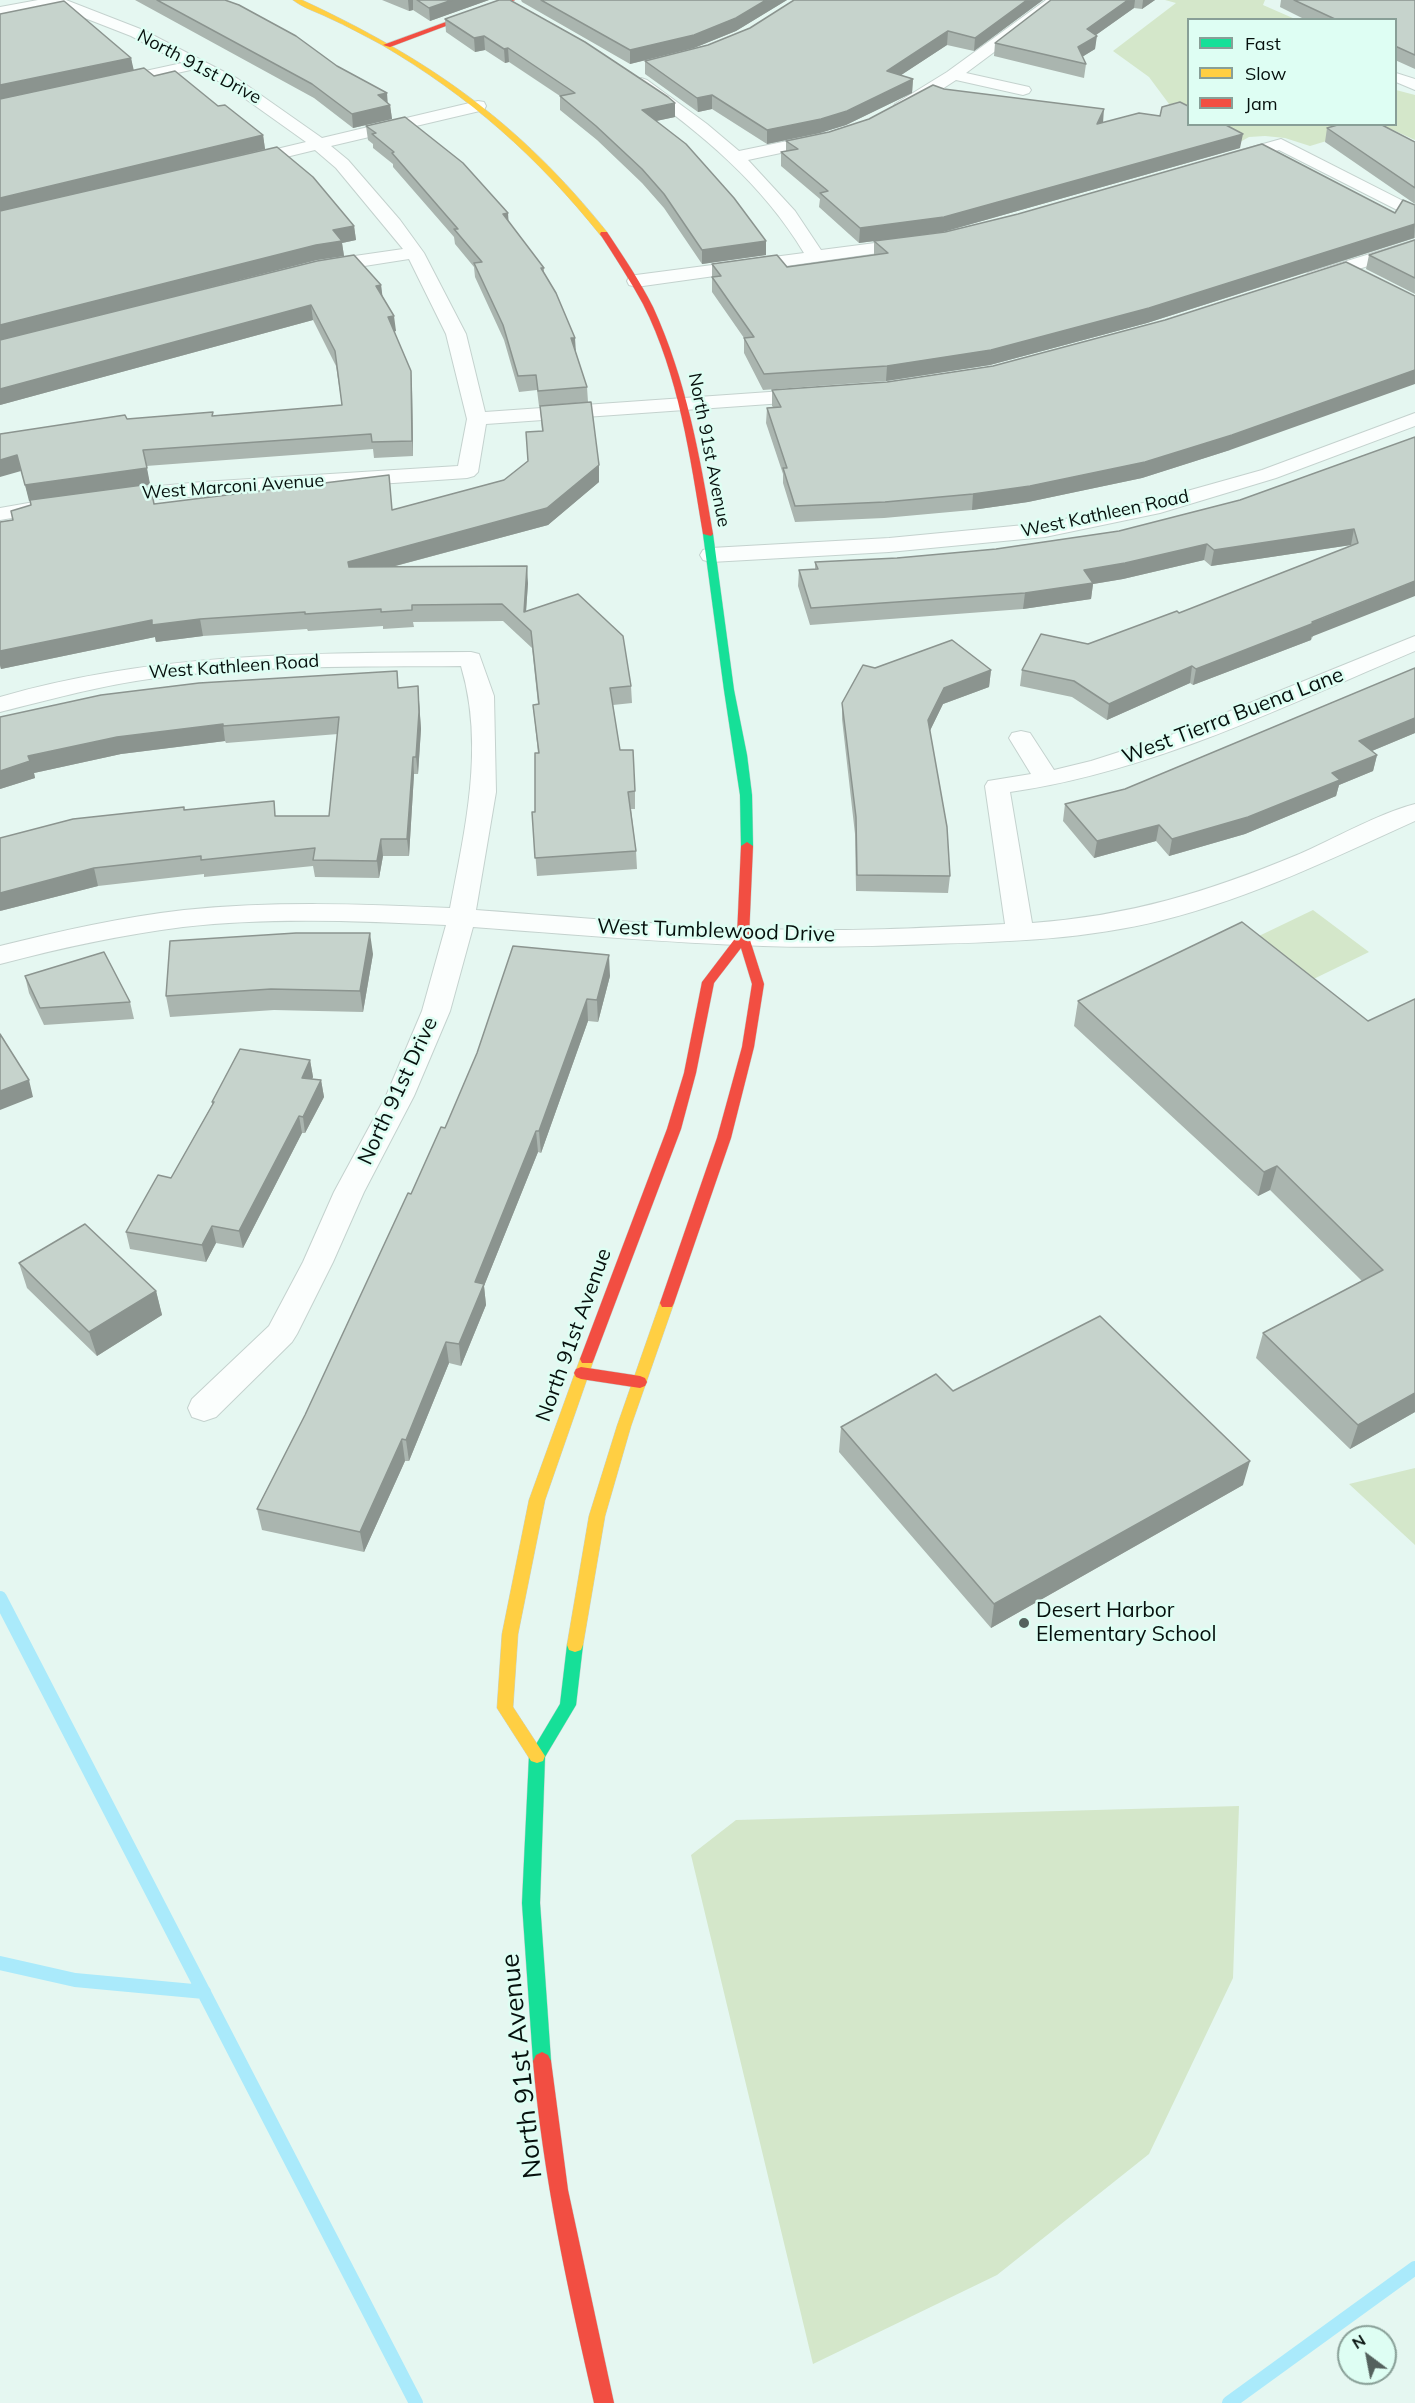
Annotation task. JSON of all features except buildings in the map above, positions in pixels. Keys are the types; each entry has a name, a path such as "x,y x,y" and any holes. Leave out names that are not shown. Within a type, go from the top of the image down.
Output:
{"main road":[{"name":"North 91st Avenue","path":"296,0 351,24 432,72 478,106 562,182 607,236 636,281 672,361 695,450 746,795 748,864 743,937 758,984 748,1047 721,1149 640,1382 597,1516 580,1607 568,1705 537,1756 531,1903 544,2107 567,2240 604,2403"},
{"path":"387,45 509,1"},
{"name":"North 91st Avenue","path":"537,1756 505,1708 510,1634 537,1500 581,1373 674,1129 690,1073 708,982 743,937"},
{"path":"581,1373 640,1382"}],"street":[{"path":"890,113 953,75 1056,0"},
{"path":"0,12 54,1"},
{"name":"North 91st Drive","path":"54,1 138,33 260,99 342,164 394,224 415,254 456,334 477,419 467,472"},
{"path":"509,1 524,12"},
{"path":"93,87 198,64"},
{"path":"647,67 626,72 681,111 737,157 789,215 816,257"},
{"path":"1415,72 1397,77 1415,86"},
{"path":"953,75 1023,90"},
{"path":"232,165 478,106"},
{"path":"737,157 815,141 844,132"},
{"path":"1213,164 1281,144 1415,214"},
{"path":"636,281 931,241"},
{"path":"1301,282 1415,244"},
{"path":"307,271 415,254"},
{"path":"1345,268 1365,278"},
{"path":"477,419 827,394"},
{"name":"West Kathleen Road","path":"711,555 889,545 1045,530 1152,508 1269,474 1415,419"},
{"name":"West Marconi Avenue","path":"94,498 178,489 302,481 390,479 467,472"},
{"path":"0,514 70,501"},
{"name":"West Tierra Buena Lane","path":"1020,933 997,786 1047,779 1098,767 1175,742 1415,643"},
{"name":"North 91st Drive","path":"204,1408 281,1335 350,1192 400,1096 436,1011 462,917 484,792 482,696 471,659"},
{"name":"West Kathleen Road","path":"0,705 110,678 191,667 358,660 471,659"},
{"path":"1021,738 1047,779"},
{"name":"West Tumblewood Drive","path":"0,955 82,932 155,920 247,912 372,913 462,917 743,937 892,937 1020,933 1124,920 1205,900 1415,812"}],"green space":[{"path":"1165,0 1265,0 1263,5 1293,18 1187,18 1187,116 1172,108 1149,77 1113,51 1176,3"},
{"path":"1397,90 1415,95 1415,140 1384,126 1397,126"},
{"path":"1207,126 1376,126 1310,146 1285,138 1265,136 1249,137 1240,142"},
{"path":"1313,910 1369,952 1291,990 1236,947"},
{"path":"1415,1468 1415,1545 1349,1484"},
{"path":"1239,1806 1233,1978 1149,2154 997,2275 813,2364 691,1855 736,1820"}],"waterway":[{"path":"0,1598 204,1992"},
{"path":"0,1963 75,1980 204,1992"},
{"path":"204,1992 416,2403"},
{"path":"1229,2403 1415,2268"}],"traffic: fast":[{"path":"708,534 729,690 741,755 746,795 747,846"},
{"path":"542,2061 531,1903 537,1756 568,1705 575,1645"}],"traffic: slow":[{"path":"296,0 384,44 426,69 466,97 540,160 604,234"},
{"path":"575,1645 597,1516 624,1426 667,1303"},
{"path":"537,1756 505,1708 510,1634 537,1500 587,1359"}],"traffic: jam":[{"path":"387,45 512,0"},
{"path":"604,234 648,305 676,377 694,452 708,534"},
{"path":"667,1303 724,1138 748,1047 758,984 743,937 747,846"},
{"path":"587,1359 674,1129 690,1073 708,982 743,937"},
{"path":"581,1373 640,1382"},
{"path":"542,2061 558,2190 604,2403"}],"place":[{"name":"Desert Harbor Elementary School","path":"1024,1623"}]}
